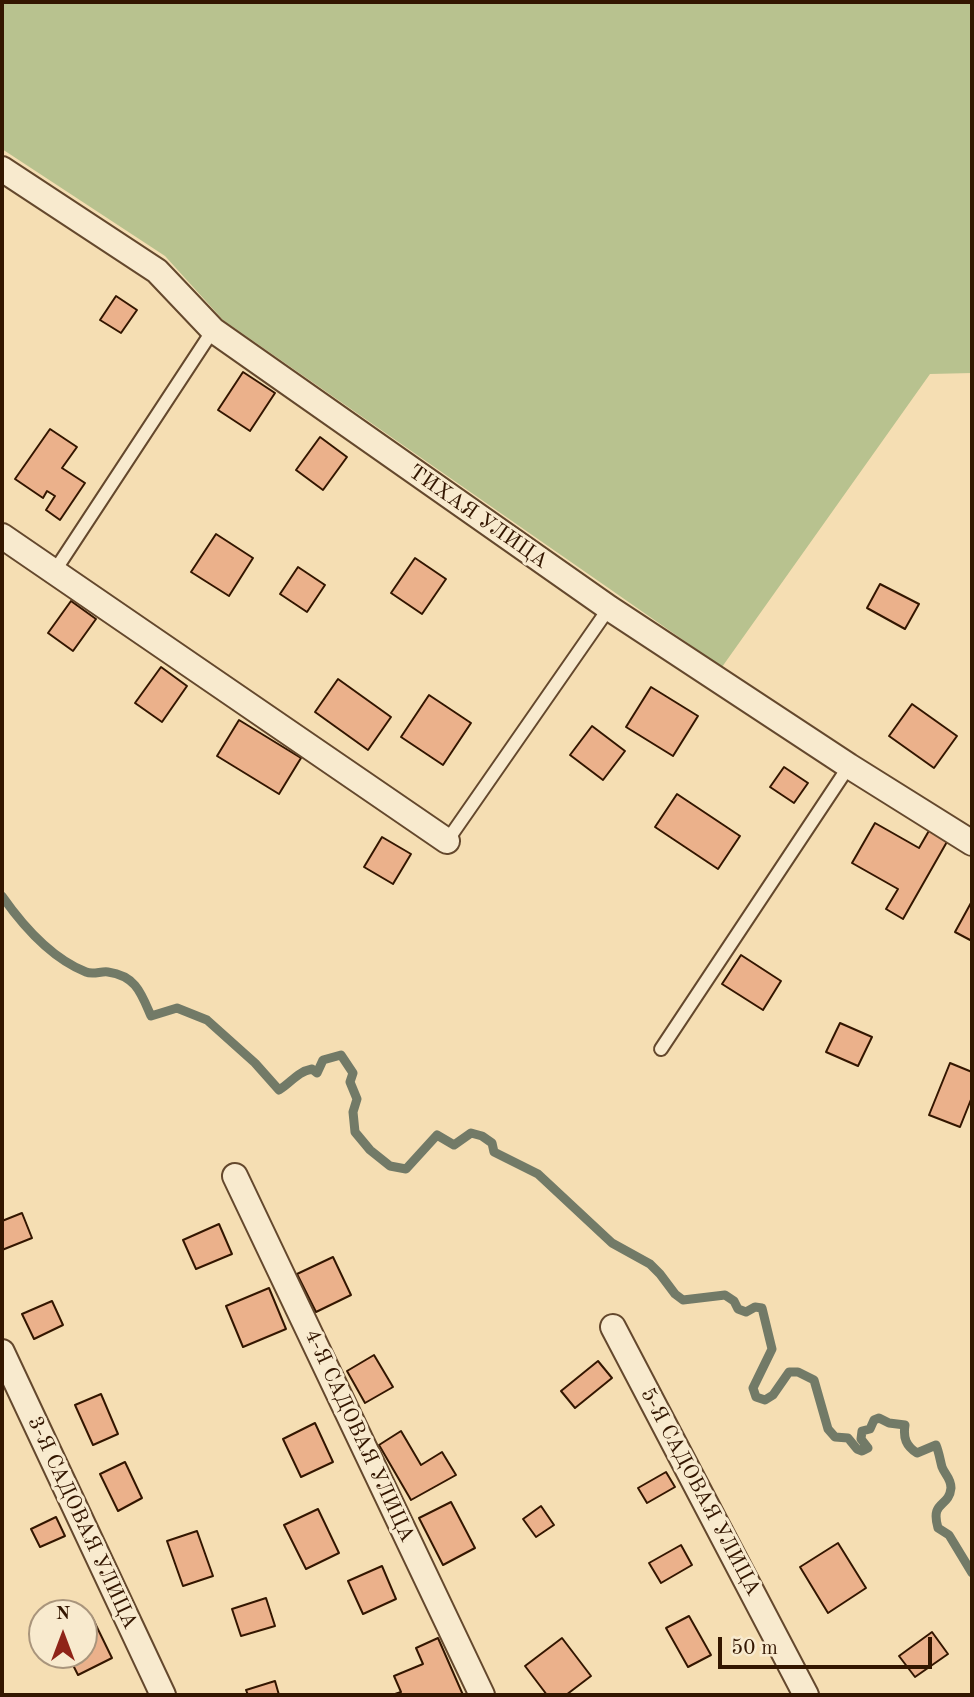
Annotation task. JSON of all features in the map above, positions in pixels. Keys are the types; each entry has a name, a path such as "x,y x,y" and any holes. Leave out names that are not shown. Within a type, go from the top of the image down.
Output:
{"street":[{"name":"ТИХАЯ УЛИЦА","path":"2,169 157,271 213,330 609,608 849,766 972,843"},
{"path":"2,536 447,841"},
{"name":"4-Я САДОВАЯ УЛИЦА","path":"236,1176 482,1695"},
{"name":"5-Я САДОВАЯ УЛИЦА","path":"613,1327 806,1695"},
{"name":"3-Я САДОВАЯ УЛИЦА","path":"2,1352 163,1695"}],"lane":[{"path":"54,572 213,330"},
{"path":"447,841 609,608"},
{"path":"661,1049 849,766"}],"green space":[{"path":"2,2 972,2 972,373 930,374 722,667 223,320 165,256 2,149"}],"building":[{"path":"116,296 137,310 121,333 100,320"},
{"path":"243,372 275,393 250,431 218,410"},
{"path":"50,429 77,447 62,468 85,483 60,520 46,510 55,496 47,491 43,498 15,479"},
{"path":"320,437 347,457 323,490 296,470"},
{"path":"216,534 253,558 229,596 191,572"},
{"path":"415,558 446,579 422,614 391,593"},
{"path":"298,567 325,585 307,612 280,594"},
{"path":"880,584 919,604 905,629 867,608"},
{"path":"71,601 96,619 73,651 48,633"},
{"path":"161,667 187,686 162,722 135,703"},
{"path":"338,679 391,717 368,750 315,712"},
{"path":"651,687 698,716 673,756 626,727"},
{"path":"429,695 471,723 443,765 401,737"},
{"path":"912,704 957,736 934,768 889,736"},
{"path":"239,720 301,758 279,794 217,756"},
{"path":"592,726 625,751 603,780 570,755"},
{"path":"784,767 808,783 794,803 770,787"},
{"path":"677,794 740,836 718,869 655,827"},
{"path":"875,823 919,848 930,829 948,840 903,919 886,909 898,889 852,863"},
{"path":"382,837 411,854 393,884 364,867"},
{"path":"972,901 972,941 955,932"},
{"path":"741,955 781,981 763,1010 722,984"},
{"path":"840,1023 872,1037 858,1066 826,1052"},
{"path":"950,1063 972,1072 972,1097 960,1127 929,1115"},
{"path":"22,1213 32,1238 2,1250 2,1221"},
{"path":"219,1224 232,1254 196,1269 183,1240"},
{"path":"333,1257 351,1295 316,1312 297,1274"},
{"path":"269,1288 286,1329 243,1347 226,1306"},
{"path":"52,1301 63,1325 34,1339 22,1314"},
{"path":"374,1355 393,1387 365,1403 347,1371"},
{"path":"598,1361 612,1378 575,1408 561,1391"},
{"path":"101,1394 118,1434 93,1445 75,1405"},
{"path":"315,1423 333,1462 301,1477 283,1439"},
{"path":"401,1431 421,1465 442,1452 456,1475 411,1500 379,1445"},
{"path":"125,1462 142,1498 118,1511 100,1474"},
{"path":"666,1472 675,1487 647,1503 638,1488"},
{"path":"451,1502 475,1548 443,1565 419,1518"},
{"path":"541,1506 554,1525 536,1537 523,1519"},
{"path":"318,1509 339,1553 306,1569 284,1525"},
{"path":"56,1517 65,1536 40,1547 31,1529"},
{"path":"197,1531 213,1576 183,1586 167,1541"},
{"path":"838,1543 866,1588 828,1613 800,1567"},
{"path":"681,1545 692,1565 661,1583 649,1563"},
{"path":"382,1566 396,1599 363,1614 348,1581"},
{"path":"266,1598 275,1626 241,1636 232,1609"},
{"path":"689,1616 711,1655 688,1667 666,1628"},
{"path":"98,1629 112,1658 98,1665"},
{"path":"932,1632 948,1654 915,1677 899,1656"},
{"path":"438,1638 463,1695 392,1695 401,1692 394,1676 423,1664 416,1648"},
{"path":"562,1638 591,1676 566,1695 547,1695 525,1666"},
{"path":"75,1669 90,1669 78,1675"},
{"path":"275,1681 279,1695 248,1695 246,1690"}],"waterway":[{"path":"2,896 29,930 61,958 89,973 108,972 125,977 136,987 151,1016 177,1008 207,1020 255,1063 279,1090 302,1072 312,1069 317,1073 323,1060 341,1055 353,1073 350,1082 357,1099 353,1112 355,1132 370,1150 390,1166 406,1169 437,1135 454,1145 471,1133 482,1136 492,1143 494,1152 538,1174 612,1243 650,1264 683,1300 725,1295 734,1301 738,1309 746,1312 755,1307 762,1308 772,1349 753,1388 756,1397 765,1400 773,1395 789,1372 798,1372 814,1380 828,1429 835,1437 848,1438 857,1449 862,1451 868,1448 861,1439 862,1431 870,1429 874,1420 879,1418 889,1423 905,1425 906,1441 917,1453 936,1445 951,1488 950,1494 936,1513 938,1528 949,1535 972,1573"}]}
